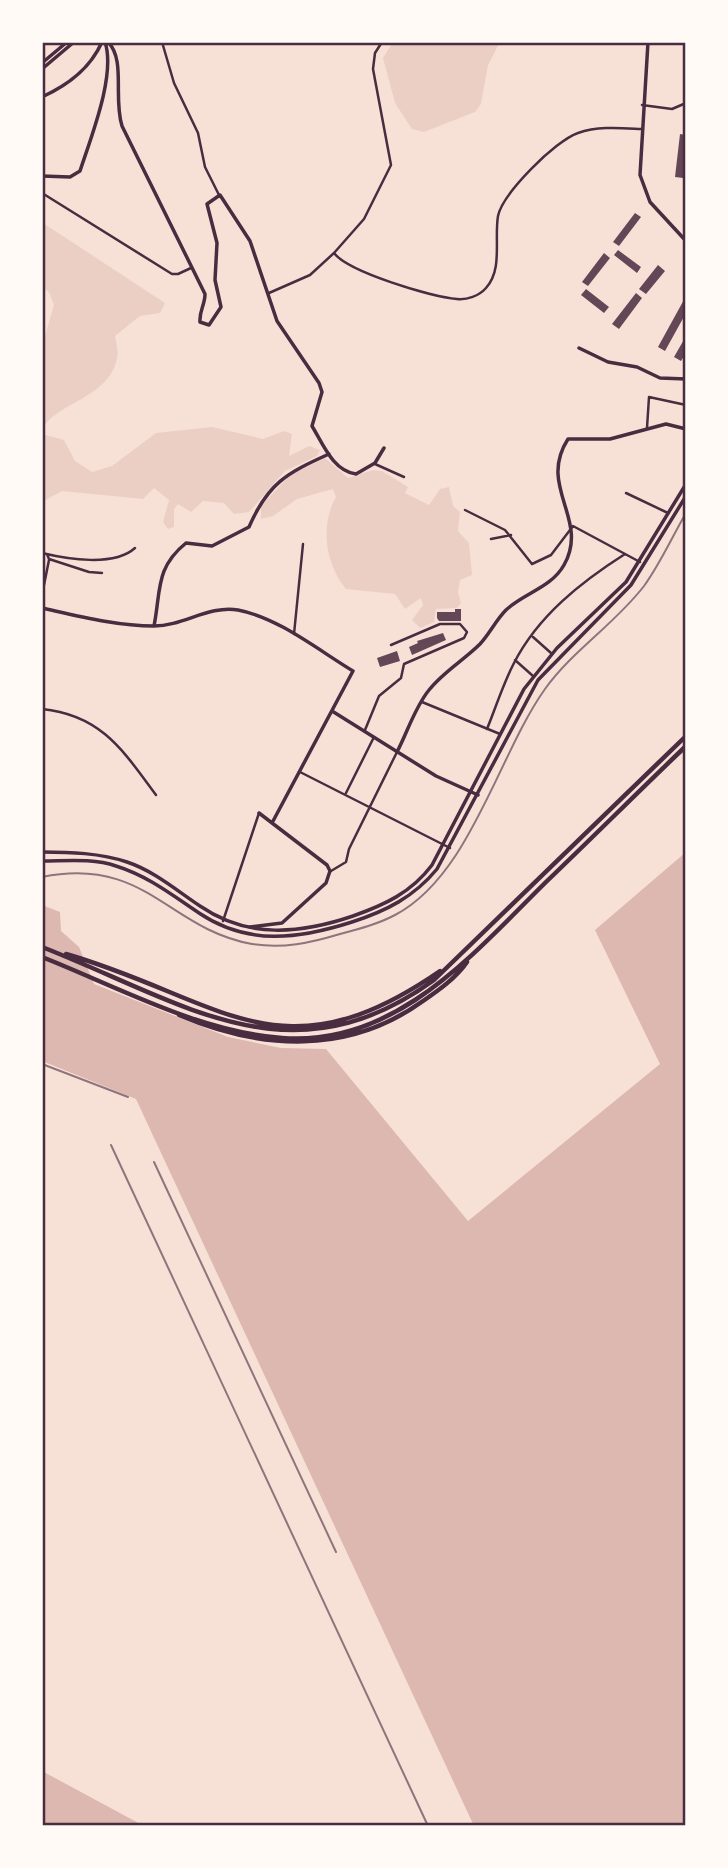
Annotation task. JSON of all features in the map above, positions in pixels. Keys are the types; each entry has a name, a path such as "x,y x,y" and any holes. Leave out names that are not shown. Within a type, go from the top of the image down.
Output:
{"highway":[{"path":"42,949 80,958 248,1022 289,1027 323,1025 376,1010 401,998 456,961 686,736"},
{"path":"42,959 222,1028 283,1038 344,1032 388,1016 438,985 686,746"}],"street":[{"path":"42,63 67,42"},
{"path":"42,69 74,42"},
{"path":"42,97 77,76 96,57 105,42"},
{"path":"42,176 70,177 80,171 99,109 109,54 105,42"},
{"path":"105,42 119,58 116,108 122,126 205,294 201,322 209,325 221,307 215,280 217,243 207,204 220,195"},
{"path":"162,42 174,83 198,133 205,167 250,241 277,321 322,392 312,426 338,467 348,473 356,474 375,463 384,448"},
{"path":"269,293 310,275 334,253 364,219 391,165 373,69 375,53 382,42"},
{"path":"648,42 642,105 640,175 650,202 686,241"},
{"path":"642,105 672,109 686,103"},
{"path":"334,253 350,268 419,291 458,299 476,296 483,292 494,277 498,213 503,202 519,183 572,136 603,128 641,129"},
{"path":"42,193 172,274 191,268"},
{"path":"579,348 608,362 637,368 660,378 686,379"},
{"path":"647,428 649,397 686,405"},
{"path":"248,928 282,923 326,883 330,871 346,862 349,849 369,807 428,691 481,642 508,608 549,583 563,569 572,551 573,526 559,495 556,473 559,452 568,439 610,439 666,424 686,429"},
{"path":"154,626 158,584 171,555 186,542 212,546 249,527 259,505 288,473 329,454"},
{"path":"375,463 404,477"},
{"path":"42,852 86,853 128,862 152,874 223,921 248,928 287,932 315,928 381,906 421,880 443,845 533,676 551,654 612,596 639,562 686,484"},
{"path":"626,494 669,513"},
{"path":"42,862 98,861 115,865 152,881 221,926 273,938 324,931 383,912 425,883 450,849 538,680 631,586 686,496"},
{"path":"465,510 479,514 510,535 532,565 551,555 573,526"},
{"path":"573,526 645,565"},
{"path":"491,539 510,535"},
{"path":"294,635 303,544"},
{"path":"44,554 94,561 130,553 135,548"},
{"path":"44,554 49,559 89,572 102,573"},
{"path":"487,729 515,660 533,637 568,595 625,554"},
{"path":"42,595 49,559"},
{"path":"42,608 154,626 179,623 216,611 237,610 265,619 353,671 272,823"},
{"path":"365,730 379,696 401,678 406,662 464,638 467,632 460,624 440,624 391,645"},
{"path":"533,637 551,654"},
{"path":"515,660 533,676"},
{"path":"422,702 500,734"},
{"path":"42,709 70,714 114,739 156,796"},
{"path":"332,711 436,776 478,795"},
{"path":"345,794 374,737"},
{"path":"299,772 450,849"},
{"path":"223,921 259,813 327,865 330,871"}],"shaded area":[{"path":"393,42 500,42 488,65 481,104 475,112 424,132 412,129 395,103 383,58"},
{"path":"43,223 165,303 160,313 140,316 115,336 118,356 104,383 57,414 42,431 42,346 54,305 49,292 42,287"},
{"path":"212,427 263,439 284,431 292,434 289,456 309,446 320,450 317,456 285,471 249,512 234,514 224,503 203,501 191,512 178,504 174,509 174,527 168,529 163,522 169,500 154,488 143,499 62,491 42,502 42,434 64,440 75,461 92,472 112,466 156,433"},
{"path":"325,458 348,478 373,470 382,471 408,487 405,493 429,505 440,489 449,487 453,506 460,512 458,531 469,543 472,575 460,580 458,592 461,603 457,608 436,609 434,622 420,628 412,620 423,605 421,598 405,609 395,594 346,589 333,568 327,544 328,520 336,497 333,489 297,499 273,516 261,519 261,506 290,475"},
{"path":"686,852 686,1826 474,1826 136,1099 42,1061 42,905 60,912 61,931 79,947 94,984 228,1037 281,1048 326,1049 468,1221 660,1064 595,930"},
{"path":"42,1771 144,1826 42,1826"}],"building":[{"path":"680,134 686,135 683,178 675,177"},
{"path":"635,213 641,217 619,246 613,242"},
{"path":"618,250 641,267 637,273 614,255"},
{"path":"604,253 610,258 588,286 582,282"},
{"path":"658,265 665,271 646,294 639,289"},
{"path":"586,289 609,307 604,313 581,295"},
{"path":"636,293 642,298 619,329 612,324"},
{"path":"686,296 686,313 665,351 658,347"},
{"path":"686,336 686,353 681,361 674,357"},
{"path":"455,609 461,609 461,621 439,621 437,618 437,612 455,612"},
{"path":"443,633 446,640 412,655 409,647 418,643 417,641"},
{"path":"397,651 400,661 380,667 377,658"}],"railway":[{"path":"42,877 77,873 107,876 132,885 223,936 252,944 286,945 318,940 368,926 395,915 421,897 443,873 463,844 528,716 545,689 568,662 633,600 661,560 686,513"},
{"path":"42,1064 128,1097"},
{"path":"111,1145 428,1826"},
{"path":"154,1162 336,1552"}]}
